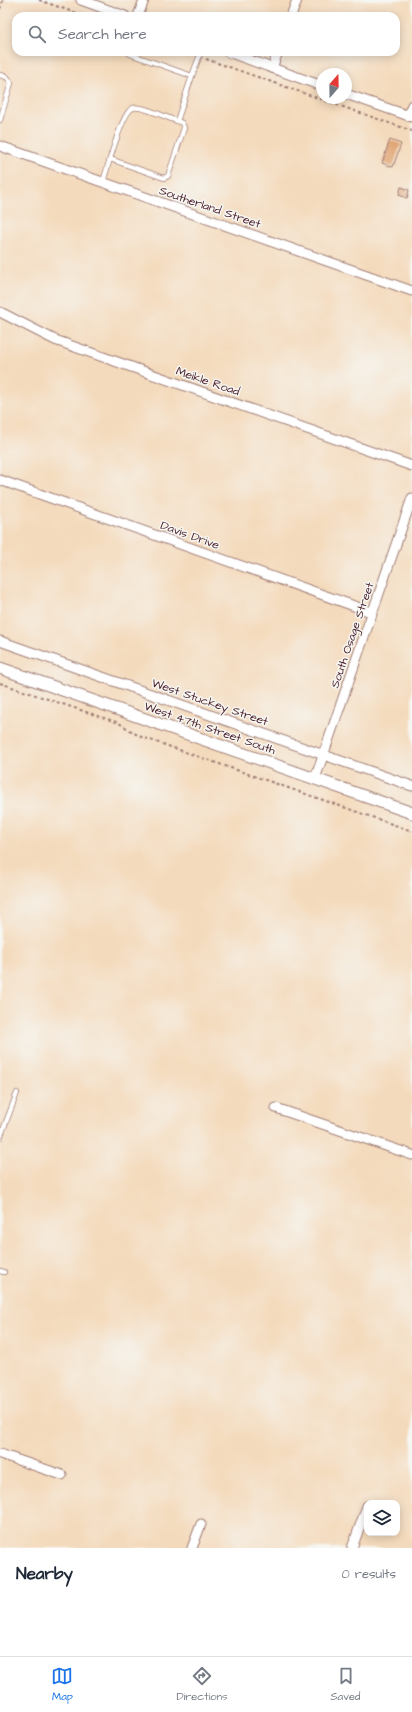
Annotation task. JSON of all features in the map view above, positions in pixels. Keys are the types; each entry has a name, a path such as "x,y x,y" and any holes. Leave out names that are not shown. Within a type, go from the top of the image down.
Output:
{"street":[{"path":"81,0 114,12"},
{"path":"140,12 144,0"},
{"path":"292,12 297,0"},
{"path":"239,56 316,84"},
{"path":"272,68 276,56"},
{"path":"352,96 410,117 412,105"},
{"name":"Southerland Street","path":"0,146 412,291"},
{"name":"Meikle Road","path":"0,312 55,340 412,466"},
{"name":"Davis Drive","path":"0,480 372,612"},
{"name":"South Osage Street","path":"315,779 412,498"},
{"name":"West Stuckey Street","path":"0,641 412,786"},
{"name":"West 47th Street South","path":"0,668 412,813"},
{"path":"276,1108 412,1155"},
{"path":"0,1454 62,1475"},
{"path":"352,1548 364,1514"},
{"path":"192,1548 201,1524"}],"lane":[{"path":"136,56 192,76"},
{"path":"177,121 199,56"},
{"path":"0,75 7,77 11,83 0,120"},
{"path":"103,182 110,159 124,119 127,112 132,108 139,108 182,123 184,134 168,176 164,178 110,159"},
{"path":"0,1138 17,1093"}],"path":[{"path":"0,9 3,0"},
{"path":"39,0 73,12"},
{"path":"206,56 412,131"},
{"path":"0,683 118,724 139,736 412,831"}],"building":[{"path":"390,140 401,144 393,167 382,163"},
{"path":"401,187 409,190 407,198 399,195"}]}
